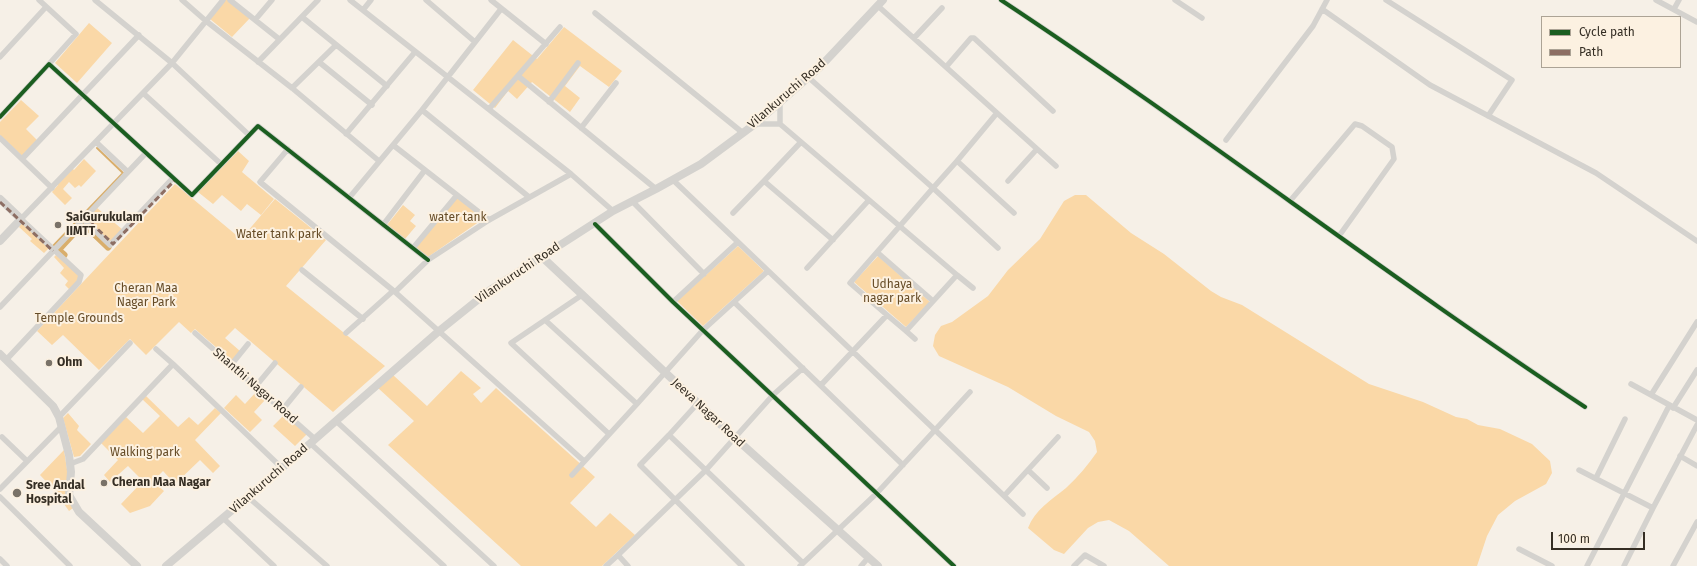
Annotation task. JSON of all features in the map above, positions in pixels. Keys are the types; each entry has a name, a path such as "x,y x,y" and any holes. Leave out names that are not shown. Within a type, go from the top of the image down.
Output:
{"main road":[{"name":"Vilankuruchi Road","path":"166,566 282,468 439,331 490,290 541,256 595,224 613,211 701,164 756,124 808,78 881,3"},
{"path":"0,199 21,219 0,241"},
{"name":"Jeeva Nagar Road","path":"541,256 734,437 878,566"},
{"path":"3,357 53,406 60,417 70,464 69,495 79,512 138,566"}],"street":[{"path":"0,117 76,34 39,0"},
{"path":"95,0 172,63 249,135"},
{"path":"182,0 206,21 292,88 379,161"},
{"path":"3,357 79,282 81,275 21,219 172,63 223,0"},
{"path":"230,0 279,39"},
{"path":"255,20 272,0"},
{"path":"258,62 318,0"},
{"path":"350,0 571,174 613,211"},
{"path":"363,10 370,0"},
{"path":"426,0 475,42"},
{"path":"491,0 546,44"},
{"path":"1001,0 1098,64 1503,353 1585,406"},
{"path":"1175,0 1202,18"},
{"path":"1226,140 1313,26 1327,0"},
{"path":"1386,0 1512,80 1488,116"},
{"path":"1656,0 1697,22"},
{"path":"1674,9 1679,0"},
{"path":"881,3 914,38 1056,166"},
{"path":"0,57 46,7"},
{"path":"914,38 942,8"},
{"path":"349,198 422,110 501,9"},
{"path":"1322,9 1430,85 1596,173 1697,241"},
{"path":"595,13 743,133"},
{"path":"302,17 387,86"},
{"path":"489,109 560,26"},
{"path":"22,159 83,96 138,35"},
{"path":"946,67 970,38 974,38 1053,111"},
{"path":"292,88 336,45"},
{"path":"346,134 372,105 415,52"},
{"path":"319,62 372,105"},
{"path":"549,102 578,63"},
{"path":"49,64 192,195 258,126 428,260"},
{"path":"518,76 656,189"},
{"path":"808,78 933,188 998,248"},
{"path":"581,128 616,83"},
{"path":"143,93 221,164"},
{"path":"780,102 780,124"},
{"path":"422,110 529,197"},
{"path":"915,339 850,283 901,227 997,113"},
{"path":"756,124 780,124 973,288"},
{"path":"1290,201 1355,124 1362,126 1392,147 1394,159 1339,236"},
{"path":"0,138 52,188"},
{"path":"96,142 128,172"},
{"path":"734,213 801,142"},
{"path":"393,145 489,220"},
{"path":"288,149 260,182 394,291 584,461"},
{"path":"1008,181 1037,149"},
{"path":"0,307 146,154"},
{"path":"957,161 1014,213"},
{"path":"383,225 426,170"},
{"path":"346,333 428,260 489,220 571,174"},
{"path":"83,219 110,245 173,178"},
{"path":"673,180 1023,514"},
{"path":"764,181 833,240"},
{"path":"413,248 458,195"},
{"path":"807,268 869,200"},
{"path":"632,201 704,274"},
{"path":"595,224 673,302 954,566"},
{"path":"673,302 738,242"},
{"path":"878,253 933,301"},
{"path":"302,270 362,319"},
{"path":"572,475 666,373 703,330 768,271"},
{"path":"906,331 957,275"},
{"path":"582,295 511,343 609,434"},
{"path":"734,302 903,464"},
{"path":"822,385 887,315"},
{"path":"545,320 637,404"},
{"path":"1651,395 1697,322"},
{"name":"Shanthi Nagar Road","path":"195,333 283,410 312,441 444,566"},
{"path":"60,417 130,343"},
{"path":"231,365 248,344"},
{"path":"156,349 282,468"},
{"path":"256,386 275,363"},
{"path":"70,464 83,458 173,364"},
{"path":"606,566 706,470 773,395 804,368"},
{"path":"1587,566 1671,407 1697,370"},
{"path":"1631,384 1697,420"},
{"path":"283,410 301,387"},
{"path":"669,435 801,565 877,493 970,392"},
{"path":"698,403 640,465 742,566"},
{"path":"1596,478 1625,419"},
{"path":"336,421 494,566"},
{"path":"1624,566 1697,425"},
{"path":"0,489 62,426"},
{"path":"2,437 27,461"},
{"path":"1004,496 1058,437"},
{"path":"1680,456 1697,466"},
{"path":"1028,470 1047,488"},
{"path":"1580,470 1653,508"},
{"path":"248,497 327,566"},
{"path":"0,498 70,566"},
{"path":"223,518 274,566"},
{"path":"1673,566 1697,522"},
{"path":"1519,549 1552,566"},
{"path":"618,555 628,566"},
{"path":"1074,566 1085,555 1104,566"},
{"path":"861,566 868,558"},
{"path":"0,559 7,566"}],"green space":[{"path":"225,0 228,0 250,18 232,37 210,19"},
{"path":"89,23 112,43 77,83 55,63"},
{"path":"564,27 622,71 609,87 580,66 565,86 580,98 570,112 532,82 517,99 508,91 495,108 473,90 513,40 537,59"},
{"path":"21,100 39,116 26,129 37,140 22,156 0,135 0,122"},
{"path":"238,151 249,161 242,172 274,199 261,215 247,204 241,211 222,195 213,204 198,192"},
{"path":"84,159 96,171 81,187 79,185 75,188 69,182 63,189 72,198 65,205 52,192 58,185 57,184 72,168 74,170"},
{"name":"Cheran Maa Nagar Park","path":"175,184 241,239 275,199 326,240 286,286 385,366 333,412 235,328 225,338 240,351 232,361 195,329 191,333 179,322 146,355 130,339 99,370 63,335 52,345 37,331"},
{"path":"1075,195 1086,195 1131,233 1164,254 1211,291 1221,297 1242,305 1369,384 1423,402 1456,417 1467,419 1478,425 1500,429 1532,444 1550,461 1552,473 1546,484 1515,501 1498,515 1487,536 1477,566 1169,566 1129,531 1109,520 1098,522 1088,528 1064,554 1054,550 1028,528 1039,511 1066,488 1090,462 1097,452 1095,441 1089,432 1056,416 1008,387 939,356 933,346 935,335 941,326 952,322 988,296 1008,270 1040,239 1064,201"},
{"name":"water tank","path":"457,197 483,219 428,257 415,247"},
{"path":"403,205 415,215 410,221 416,226 405,239 387,225"},
{"path":"96,207 123,230 110,243 85,219"},
{"path":"22,222 50,247 44,253 30,241 32,239 19,227"},
{"path":"738,246 764,271 703,326 677,301"},
{"path":"57,254 79,275 78,282 70,290 65,285 68,281 60,273 64,268 54,257"},
{"name":"Udhaya nagar park","path":"878,256 930,302 906,327 854,282"},
{"path":"461,371 481,388 473,394 481,403 496,388 595,477 570,503 596,527 610,513 635,535 602,566 521,566 388,445 414,421 378,388 393,375 427,406"},
{"path":"256,392 265,400 254,412 262,420 250,432 224,408 236,395 245,404"},
{"name":"Walking park","path":"145,395 178,427 189,417 198,425 215,408 221,413 195,440 220,466 213,473 200,460 175,484 163,471 153,481 164,491 150,506 130,513 121,504 143,481 128,466 110,482 104,475 118,460 101,443 126,417 143,433 160,416 142,399"},
{"path":"68,413 79,426 77,430 91,444 80,456 74,457 63,418"},
{"path":"285,414 307,434 295,446 273,426"},
{"path":"64,450 73,508 69,511 54,490 40,475"}],"waterway":[{"path":"53,246 123,173 97,148"},
{"path":"64,255 58,250 83,223 108,247"}],"marked path":[{"path":"85,217 113,244 175,180"},
{"path":"0,202 53,251"}],"cycle path":[{"path":"1001,0 1148,100 1438,307 1585,407"},
{"path":"0,117 49,64 192,195 258,126 428,260"},
{"path":"595,224 673,302 954,566"}],"place":[{"name":"SaiGurukulam IIMTT","path":"58,225"},
{"name":"Ohm","path":"49,363"},
{"name":"Cheran Maa Nagar","path":"104,483"},
{"name":"Sree Andal Hospital","path":"17,493"}],"park label":[{"name":"Water tank park","path":"279,235"},
{"name":"Temple Grounds","path":"79,319"}]}
